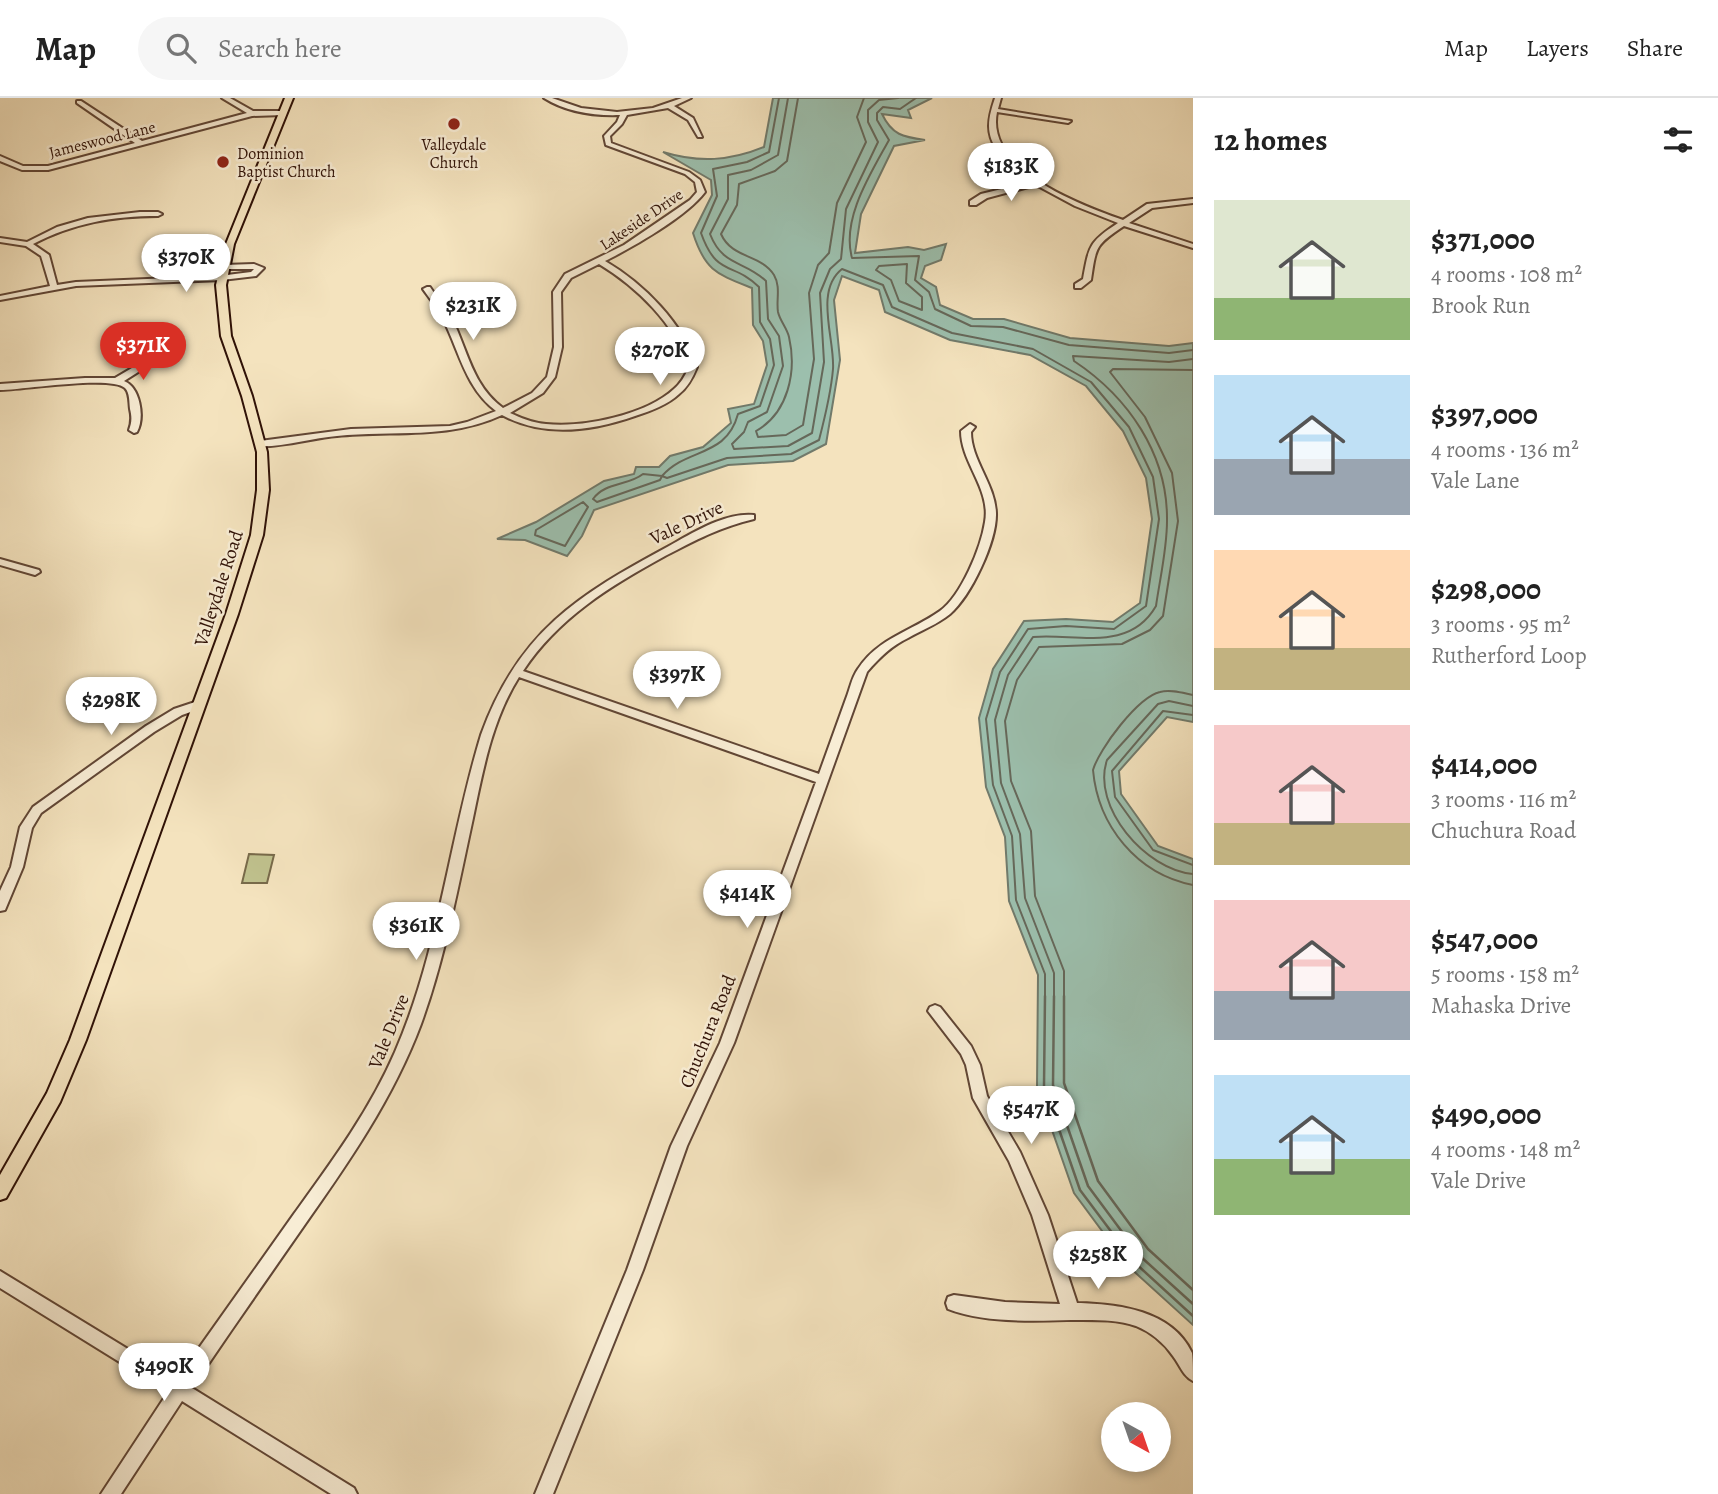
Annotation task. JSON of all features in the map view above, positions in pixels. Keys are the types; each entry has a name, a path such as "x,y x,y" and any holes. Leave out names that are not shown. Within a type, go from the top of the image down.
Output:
{"main road":[{"name":"Valleydale Road","path":"0,1192 48,1108 78,1040 257,535 263,490 260,444 226,336 222,315 223,274 289,98"}],"street":[{"path":"225,98 252,114"},
{"path":"547,98 577,108 624,114 670,106 688,98"},
{"path":"557,103 569,98"},
{"path":"998,98 992,131 1013,164 1037,183 1067,200 1123,223 1193,246"},
{"path":"79,103 142,144"},
{"path":"670,106 691,119 700,136"},
{"path":"995,110 1068,121"},
{"name":"Jameswood Lane","path":"0,158 22,168 48,168 252,114 282,114"},
{"name":"Lakeside Drive","path":"260,444 354,432 441,432 473,425 505,411 543,388 553,374 560,283 574,272 601,262 653,230 693,202 701,191 698,181 689,174 608,144 607,136 621,123 624,114"},
{"path":"973,202 984,196 1037,183"},
{"path":"1078,286 1088,276 1095,243 1136,214 1159,204 1193,201"},
{"path":"28,244 59,228 89,218 158,214"},
{"path":"0,240 28,244 47,258 54,287"},
{"path":"426,289 447,319 476,386 505,411 543,427 582,428 652,407 685,386 693,367 689,353 634,283 601,262"},
{"path":"0,298 54,287 223,274"},
{"path":"117,381 154,358"},
{"path":"0,387 39,387 104,379 117,381 128,386 132,394 137,421 134,430"},
{"name":"Chuchura Road","path":"544,1494 635,1270 679,1146 727,1043 774,906 824,780 862,671 889,642 937,617 956,603 986,538 992,513 966,440 966,431 970,427"},
{"name":"Vale Drive","path":"110,1494 345,1154 388,1082 434,963 484,749 498,705 518,673 559,621 592,593 719,525 751,517"},
{"path":"0,562 35,572"},
{"path":"518,673 824,780"},
{"path":"0,906 17,867 26,827 37,810 150,729 178,712 198,705"},
{"path":"935,1011 966,1051 973,1065 980,1098 1016,1157 1041,1215 1071,1311"},
{"path":"0,1279 348,1494"},
{"path":"954,1303 986,1309 1115,1311 1153,1325 1179,1349 1193,1372"}],"green space":[{"path":"249,854 274,855 267,883 242,883"}],"water":[{"path":"773,98 932,98 908,110 911,118 882,114 894,131 910,138 925,140 894,146 861,214 855,253 908,247 924,250 946,244 941,260 925,266 921,278 936,287 940,305 973,319 1004,319 1070,338 1169,346 1193,343 1193,722 1167,717 1119,771 1121,794 1158,846 1193,859 1193,1325 1128,1266 1074,1193 1037,1087 1038,975 1009,901 1005,837 986,787 979,718 993,669 1024,621 1066,619 1113,622 1140,603 1152,519 1146,478 1123,431 1086,386 1030,355 950,340 885,312 879,290 842,276 834,300 840,360 826,444 793,461 728,465 594,510 582,536 567,556 525,540 497,539 536,522 604,481 634,474 636,467 659,467 670,456 703,447 731,423 728,409 754,404 767,365 763,341 753,325 752,288 714,270 702,256 693,233 712,195 711,180 663,152 689,158 714,159 764,147"}],"place":[{"name":"Valleydale Church","path":"454,124"},
{"name":"Dominion Baptist Church","path":"223,162"}]}
